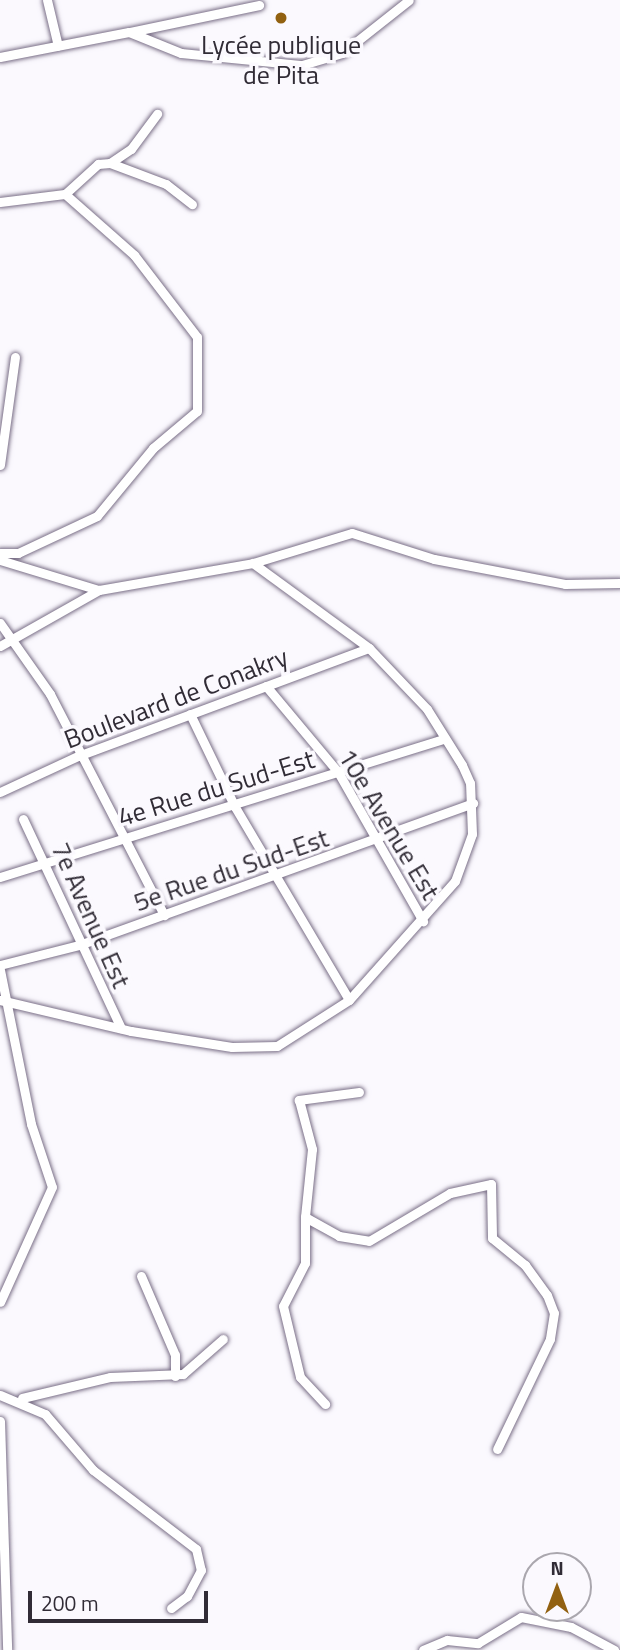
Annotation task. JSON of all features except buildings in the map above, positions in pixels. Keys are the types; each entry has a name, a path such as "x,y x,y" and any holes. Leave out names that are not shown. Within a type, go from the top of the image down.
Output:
{"street":[{"path":"47,0 58,46"},
{"path":"129,32 181,53 302,65 342,53 410,0"},
{"path":"0,57 259,5"},
{"path":"110,163 131,149 157,114"},
{"path":"0,202 65,194 98,164 110,163 166,184 192,204"},
{"path":"0,553 18,553 97,516 153,448 197,411 197,337 134,255 65,194"},
{"path":"0,465 15,356"},
{"path":"0,646 99,590 253,563 352,533 435,559 565,584 620,583"},
{"path":"0,560 99,590"},
{"path":"5,1001 121,1028 232,1047 277,1046 349,1000 455,881 472,834 473,803 462,765 445,738 369,648 253,563"},
{"path":"0,623 50,694 78,756 125,838 164,915"},
{"name":"Boulevard de Conakry","path":"0,792 78,756 369,648"},
{"name":"10e Avenue Est","path":"266,686 338,772 374,844 423,920"},
{"path":"190,715 235,807 349,1000"},
{"name":"4e Rue du Sud-Est","path":"0,877 235,807 445,738"},
{"name":"5e Rue du Sud-Est","path":"0,965 79,945 275,875 374,844 473,803"},
{"name":"7e Avenue Est","path":"23,819 79,945 121,1028"},
{"path":"0,970 30,1124 52,1187 0,1302"},
{"path":"325,1404 300,1377 283,1306 305,1263 305,1217 312,1163 299,1100 359,1092"},
{"path":"305,1217 339,1236 369,1241 450,1193 491,1184 492,1238 526,1265 554,1313 535,1376 497,1449"},
{"path":"141,1276 176,1355 176,1376"},
{"path":"5,1396 72,1391 110,1377 176,1376 196,1367 223,1339"},
{"path":"5,1396 45,1414 93,1471 196,1549 201,1570 187,1597 171,1608"},
{"path":"0,1421 7,1650"},
{"path":"423,1650 447,1640 478,1643 521,1617 571,1627 614,1650"}],"place":[{"name":"Lycée publique de Pita","path":"281,18"}]}
